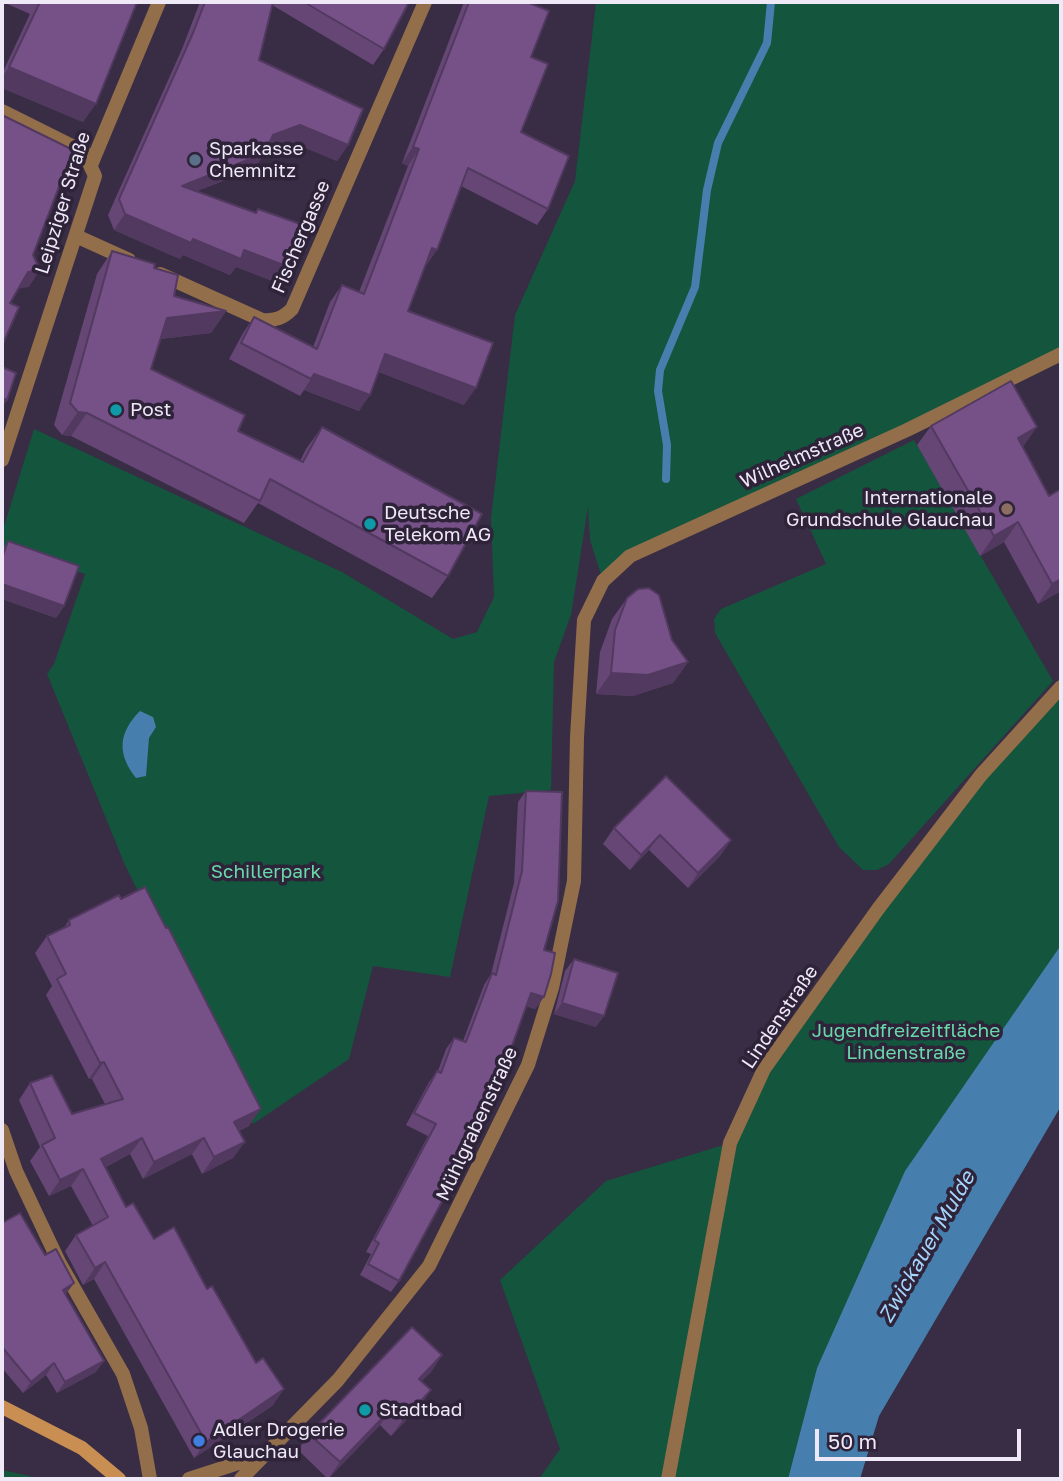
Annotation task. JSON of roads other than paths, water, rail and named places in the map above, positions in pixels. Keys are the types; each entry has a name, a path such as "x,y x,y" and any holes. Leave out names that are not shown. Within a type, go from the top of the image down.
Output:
{"street":[{"name":"Leipziger Straße","path":"2,460 76,236 94,176 91,165 159,2"},
{"name":"Fischergasse","path":"76,236 262,320 279,319 286,315 292,309 425,2"},
{"path":"2,111 84,152 91,165"},
{"name":"Wilhelmstraße","path":"584,620 603,581 630,556 907,430 1061,354"},
{"name":"Mühlgrabenstraße","path":"241,1479 338,1380 429,1266 483,1162 527,1065 552,988 574,881 577,737 584,620"},
{"name":"Lindenstraße","path":"667,1479 730,1143 764,1069 878,909 981,775 1061,687"},
{"path":"2,1130 16,1171 58,1262 123,1374 141,1429 150,1479"},
{"path":"2,1407 82,1448 119,1479"},
{"name":"Mühlgrabenstraße","path":"189,1479 265,1454"}],"water":[{"path":"140,711 153,717 156,727 149,738 146,776 136,778 126,760 123,744 127,727"},
{"name":"Zwickauer Mulde","path":"1061,945 1061,1106 879,1416 860,1479 788,1479 817,1368 905,1171"}],"waterway":[{"path":"666,479 667,445 658,391 660,370 695,287 707,190 718,143 767,43 771,2"}],"place":[{"name":"Sparkasse Chemnitz","path":"195,160"},
{"name":"Post","path":"116,410"},
{"name":"Internationale Grundschule Glauchau","path":"1007,509"},
{"name":"Deutsche Telekom AG","path":"370,524"},
{"name":"Stadtbad","path":"365,1410"},
{"name":"Adler Drogerie Glauchau","path":"199,1441"}],"park label":[{"name":"Schillerpark","path":"266,872"},
{"name":"Jugendfreizeitfläche Lindenstraße","path":"906,1042"}]}
